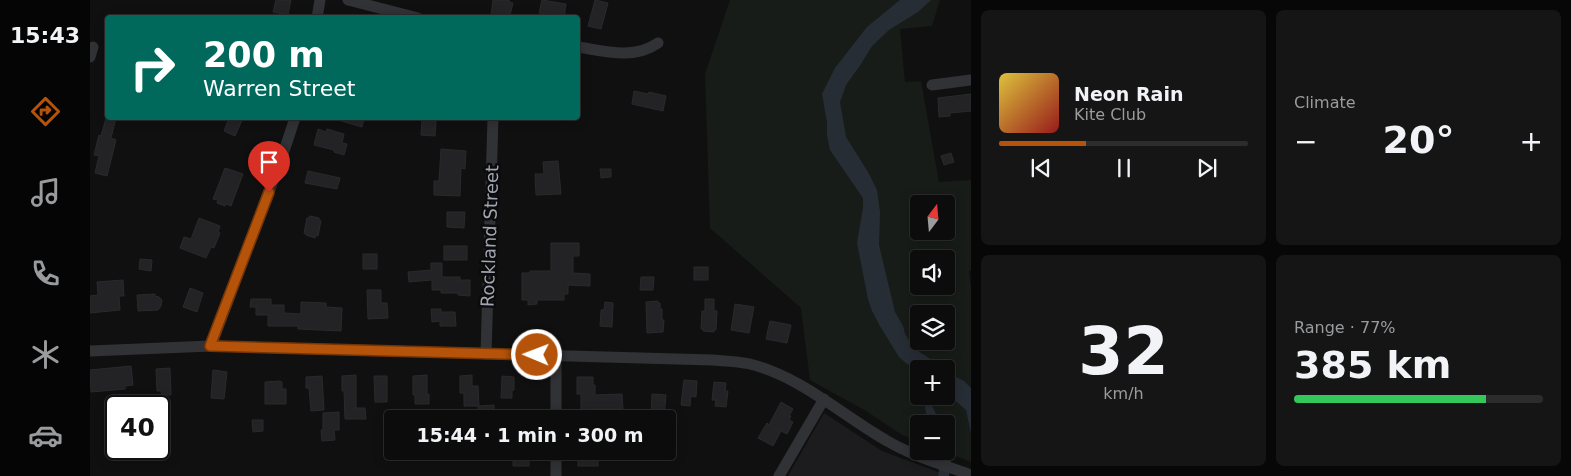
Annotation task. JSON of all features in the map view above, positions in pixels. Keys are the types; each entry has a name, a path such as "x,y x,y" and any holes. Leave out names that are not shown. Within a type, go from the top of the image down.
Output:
{"street":[{"path":"317,15 320,0"},
{"path":"348,0 406,15"},
{"path":"580,48 615,53 632,53 645,50 658,43"},
{"path":"932,85 971,80"},
{"path":"210,346 282,158 294,120"},
{"name":"Rockland Street","path":"486,354 493,120"},
{"path":"90,351 210,346 737,362 750,364 773,373 824,399 888,442 971,475"},
{"path":"556,356 556,410"},
{"path":"779,476 824,399"},
{"path":"556,460 556,476"}],"shaded area":[{"path":"730,0 940,0 932,26 900,29 905,82 921,81 939,182 971,180 971,270 969,271 971,289 971,462 955,456 955,415 910,415 910,438 810,380 801,308 710,228 705,74"},
{"path":"900,0 931,0 918,12 889,30 872,46 846,85 840,102 846,137 877,190 880,212 879,245 895,312 910,342 910,350 917,350 932,360 910,360 910,365 899,357 872,311 857,243 863,198 830,150 827,135 827,122 822,94 835,68 867,27"},
{"path":"955,376 964,381 971,388 971,433 966,410 955,400"},
{"path":"925,405 932,405 936,415 926,415"},
{"path":"824,413 882,451 949,476 788,476"},
{"path":"941,460 951,460 949,476 938,476"}],"building":[{"path":"276,0 291,0 288,15 273,12"},
{"path":"493,0 509,0 509,2 513,3 510,15 491,15"},
{"path":"542,0 566,4 564,15 539,13"},
{"path":"595,0 608,3 601,29 588,26"},
{"path":"634,91 666,96 663,111 632,104"},
{"path":"971,94 971,111 950,113 950,116 939,117 938,98"},
{"path":"105,120 116,120 111,138 116,140 107,176 95,173 99,156 94,155 99,135 101,136"},
{"path":"228,120 242,120 235,136 224,131"},
{"path":"338,120 364,120 362,127"},
{"path":"422,120 436,121 435,136 421,135"},
{"path":"318,129 326,132 327,129 344,134 342,143 347,144 344,155 334,152 334,150 314,145"},
{"path":"441,149 466,151 465,169 461,168 460,196 434,195 434,181 439,181"},
{"path":"951,153 954,162 944,165 941,156"},
{"path":"558,161 561,194 536,195 535,174 544,174 543,162"},
{"path":"225,168 243,174 231,206 217,203 218,200 213,199"},
{"path":"600,169 611,169 611,177 601,178"},
{"path":"308,171 340,178 337,189 305,183"},
{"path":"447,212 465,212 464,228 447,227"},
{"path":"310,216 319,218 321,221 318,236 316,235 315,238 304,233 307,218"},
{"path":"199,218 220,226 218,232 220,233 214,248 211,247 206,258 180,248 184,237 191,239"},
{"path":"551,243 579,243 579,256 573,256 573,273 590,274 590,286 568,285 568,294 564,294 564,300 537,300 537,304 528,305 528,300 522,300 522,273 551,271"},
{"path":"444,246 467,246 467,260 444,260"},
{"path":"363,254 377,254 377,269 363,269"},
{"path":"140,259 152,260 151,271 139,269"},
{"path":"431,263 442,263 442,277 460,277 460,280 470,280 470,296 458,295 458,293 441,293 441,290 432,290 432,280 409,282 408,272 431,270"},
{"path":"694,267 708,267 708,280 694,280"},
{"path":"641,277 654,277 653,290 640,290"},
{"path":"123,280 124,296 119,296 120,310 90,313 90,296 98,295 97,282"},
{"path":"190,288 203,293 197,312 183,307"},
{"path":"367,290 381,290 381,303 387,303 388,318 368,319"},
{"path":"155,294 155,296 162,300 158,310 138,311 137,295"},
{"path":"251,299 271,299 271,305 284,305 284,313 301,314 301,302 326,303 326,307 342,308 341,331 298,329 298,326 268,326 268,315 256,315 256,307 250,307"},
{"path":"705,299 714,299 714,311 717,311 716,330 714,329 714,332 701,329 702,311 705,311"},
{"path":"658,301 660,309 662,309 662,320 664,320 663,332 647,333 646,302"},
{"path":"605,302 613,303 612,327 600,326 601,310 604,310"},
{"path":"735,304 754,307 749,333 731,330"},
{"path":"431,309 441,309 441,312 455,312 456,326 440,326 440,321 432,322"},
{"path":"770,321 791,325 787,343 766,339"},
{"path":"131,366 133,385 125,386 125,389 91,392 90,370"},
{"path":"170,368 171,395 162,395 161,391 157,391 156,369"},
{"path":"213,370 227,372 224,399 211,398"},
{"path":"356,375 356,408 365,408 366,419 345,419 342,376"},
{"path":"427,375 429,404 415,404 413,376"},
{"path":"472,375 472,386 478,386 479,406 494,405 494,410 478,410 478,406 464,406 464,393 460,393 460,376"},
{"path":"322,376 324,410 311,411 309,388 306,388 306,377"},
{"path":"374,376 387,376 387,402 375,402"},
{"path":"502,376 514,377 512,398 501,398"},
{"path":"577,377 593,377 595,395 622,394 623,409 581,410 581,394 577,394"},
{"path":"684,380 697,381 696,397 691,396 690,406 681,405"},
{"path":"265,382 282,382 282,389 286,389 286,404 265,404"},
{"path":"714,382 726,383 725,391 728,391 726,407 715,406 716,400 712,400"},
{"path":"652,394 666,395 665,410 651,410"},
{"path":"781,402 793,409 789,420 793,422 787,434 781,431 773,446 758,438 767,423 769,425"},
{"path":"339,412 339,430 334,430 335,440 322,441 323,413"},
{"path":"252,420 263,420 263,431 253,432"},
{"path":"513,460 529,460 529,466 513,466"},
{"path":"578,460 598,460 598,466 578,466"}],"route":[{"path":"269,192 210,346 537,355"}]}
